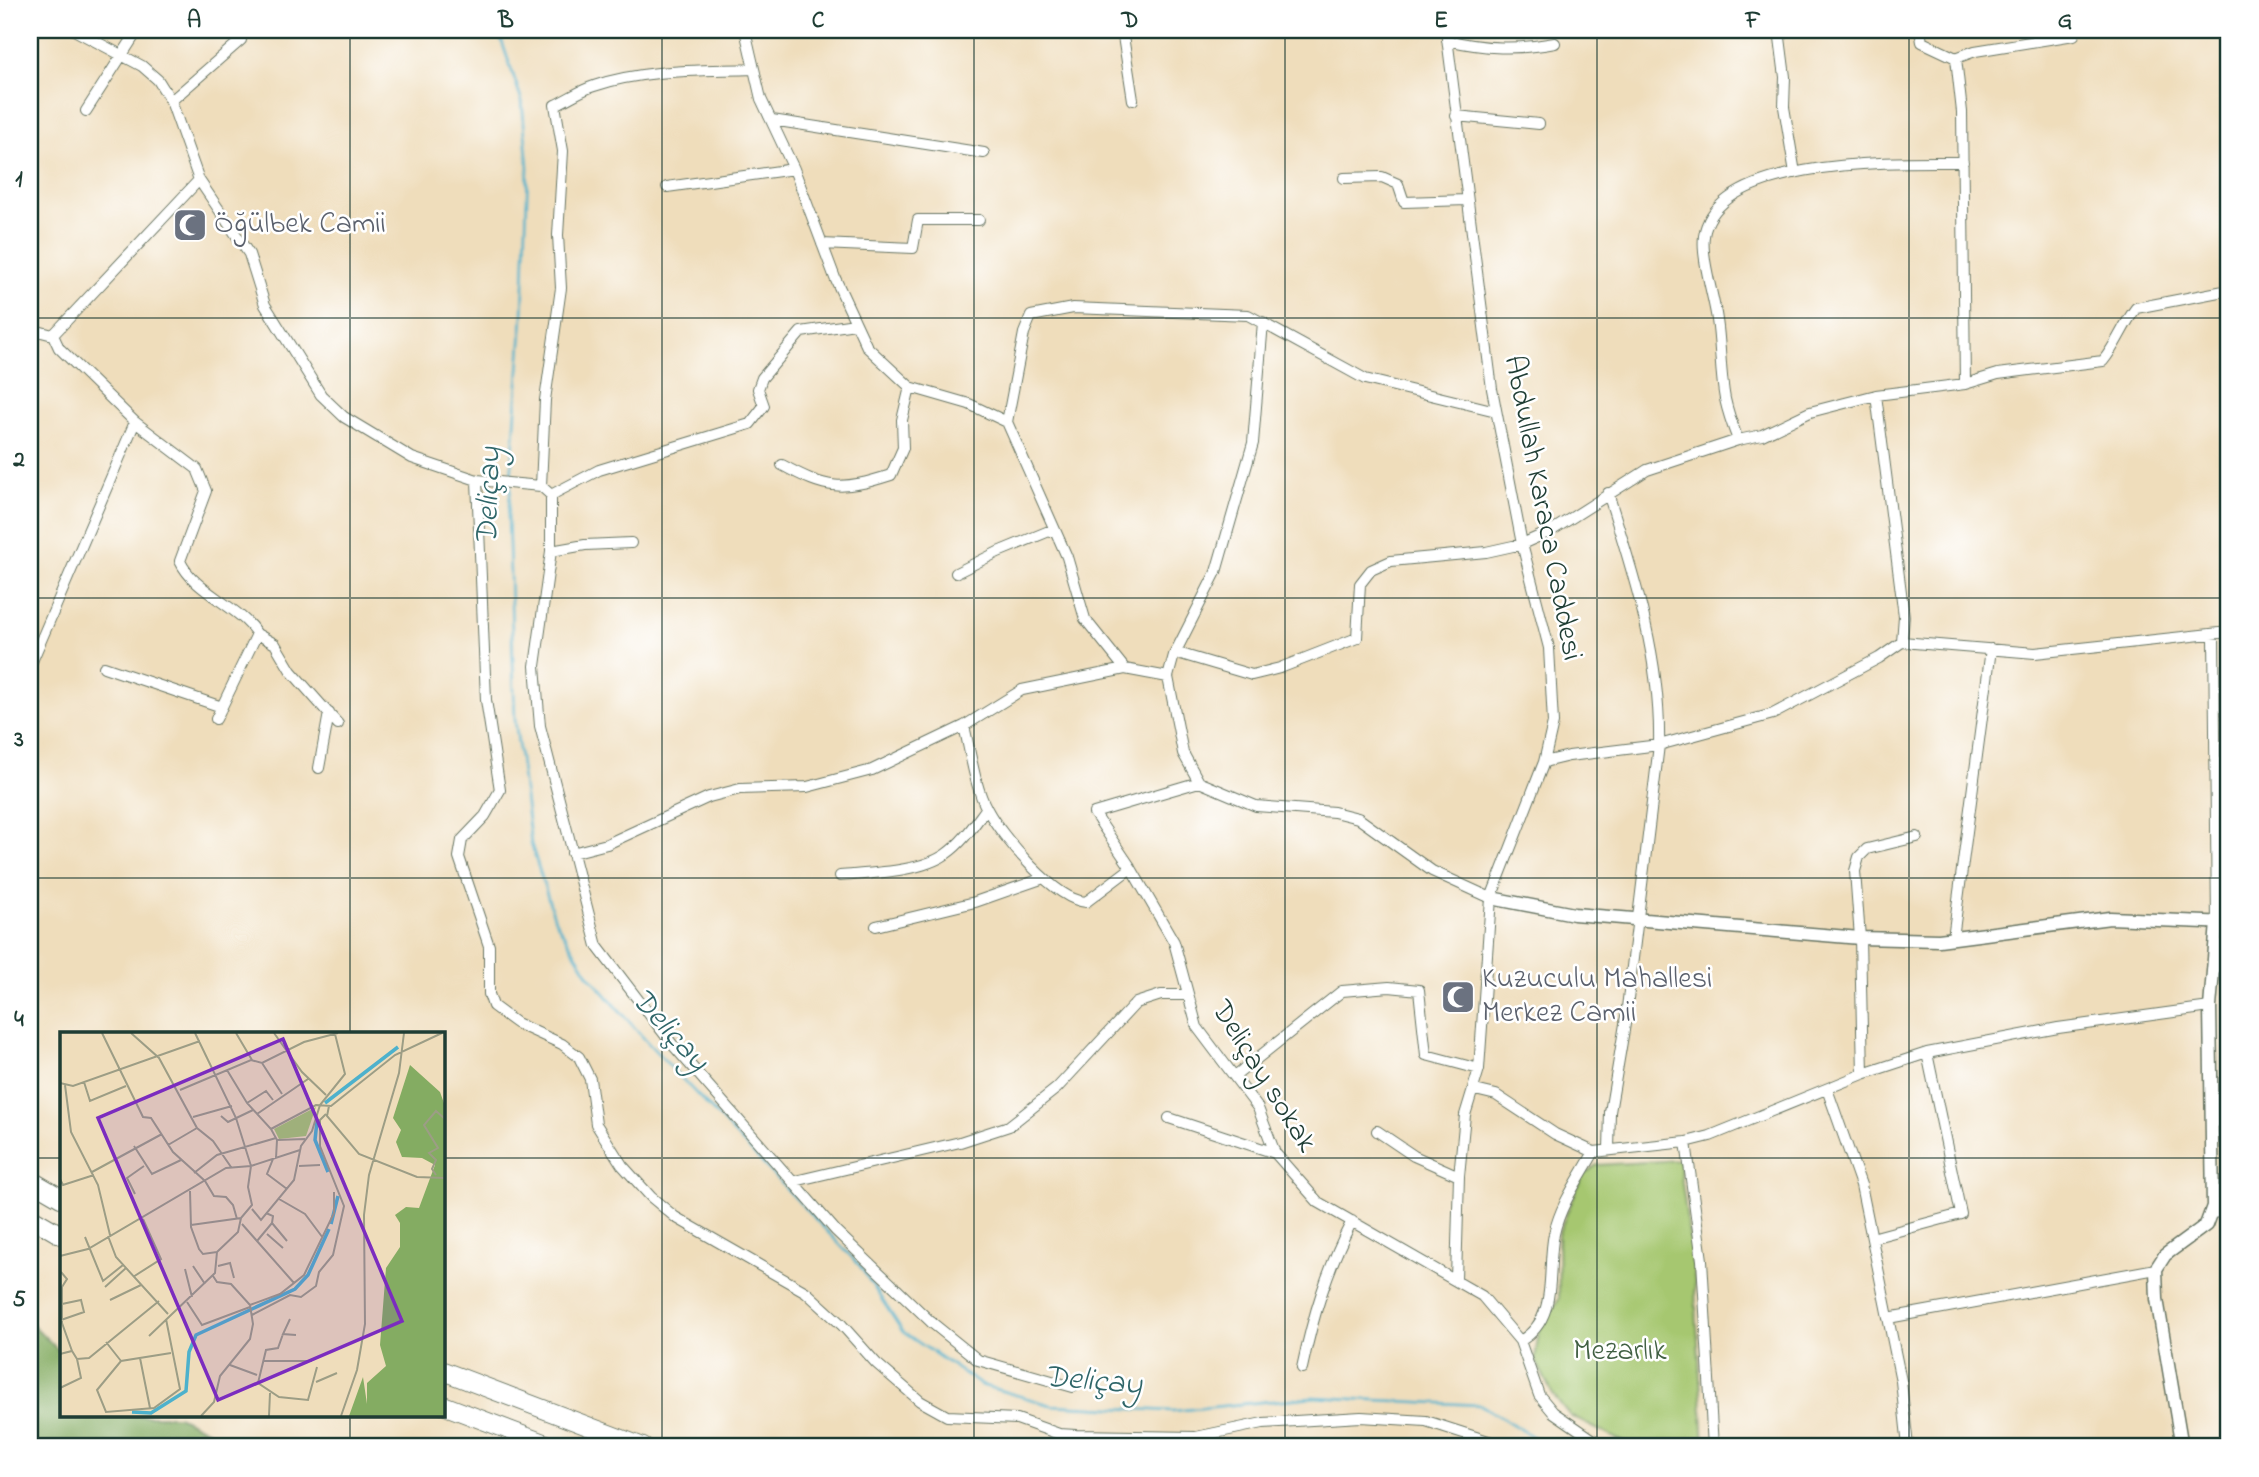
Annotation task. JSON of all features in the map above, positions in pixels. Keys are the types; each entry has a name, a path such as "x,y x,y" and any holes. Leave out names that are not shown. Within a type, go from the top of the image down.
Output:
{"highway":[{"path":"30,1180 60,1197"},
{"path":"30,1217 60,1235"},
{"path":"444,1371 643,1447"},
{"path":"444,1405 554,1447"}],"street":[{"path":"75,30 119,57 142,66 158,80 171,101 199,180 249,254 265,305 321,395 344,417 412,458 477,480 535,486 551,495"},
{"path":"86,111 138,30"},
{"path":"745,30 761,99 794,169 822,244 867,346 910,387 969,404 1007,422"},
{"path":"1122,30 1133,100"},
{"path":"1779,30 1784,107 1795,173"},
{"path":"1920,30 1922,42 1956,58 1975,51 2074,35"},
{"path":"1447,35 1479,47 1518,50 1555,43"},
{"name":"Abdullah Karaca Caddesi","path":"1447,35 1496,411 1522,544 1549,648 1553,723 1544,762 1491,898 1479,1069 1475,1090 1465,1115 1459,1176 1456,1279"},
{"path":"171,101 241,40"},
{"path":"1956,58 1962,112 1965,384"},
{"path":"535,486 561,288 558,235 563,151 555,105 593,86 617,80 658,74 752,69"},
{"path":"1456,116 1539,124"},
{"path":"772,120 984,153"},
{"path":"1738,440 1725,400 1718,322 1703,239 1709,220 1720,206 1741,189 1795,173 1895,162 1963,162"},
{"path":"667,187 794,169"},
{"path":"1345,178 1381,177 1398,184 1404,202 1467,200"},
{"path":"53,335 199,180"},
{"path":"822,244 913,248 918,220 979,220"},
{"path":"1174,655 1181,654 1252,675 1280,668 1357,638 1360,584 1371,570 1391,561 1486,552 1522,544 1551,531 1647,470 1738,440 1762,435 1810,412 1875,395 1965,384 1998,374 2103,361 2113,349 2122,326 2136,308 2229,290"},
{"path":"1125,668 1085,619 1067,558 1007,422 1024,333 1031,316 1073,308 1248,315 1365,379 1496,411"},
{"path":"1263,322 1253,443 1216,572 1174,655 1168,677 1183,753 1199,782 1256,806 1334,812 1358,818 1432,871 1491,898 1574,914 1860,938 1952,939 2110,918 2223,923"},
{"path":"551,495 599,470 750,424 764,406 758,389 762,378 801,332 855,324"},
{"path":"30,329 53,335"},
{"path":"53,335 59,348 135,422 197,469 206,491 180,561 186,575 246,618 257,634 275,644 290,671 338,724"},
{"path":"782,465 802,476 842,488 891,475 903,448 902,420 910,387"},
{"path":"1875,395 1904,616 1902,642"},
{"path":"30,666 135,422"},
{"path":"477,480 486,700 500,790 485,816 462,840 459,857 489,946 489,994 501,1014 562,1044 579,1057 590,1079 596,1124 622,1165 651,1197 676,1217 806,1292 842,1325 876,1363 920,1401 947,1416 1017,1419 1059,1434 1076,1436 1196,1437 1263,1423 1361,1417 1426,1421 1507,1447"},
{"path":"1608,493 1650,641 1660,700 1659,745 1625,1024 1610,1112 1608,1149"},
{"path":"551,495 551,551 535,666 540,726 597,946 673,1044 845,1239 932,1322 978,1360 1073,1387"},
{"path":"956,573 1054,529"},
{"path":"551,551 585,545 631,543"},
{"path":"1544,762 1569,756 1659,745 1773,714 1879,658 1902,642 2035,653 2229,632"},
{"path":"216,719 257,634"},
{"path":"2182,1447 2157,1299 2155,1269 2165,1255 2206,1225 2213,1206 2210,1007 2223,923 2214,635"},
{"path":"1952,939 1991,649"},
{"path":"104,667 222,707"},
{"path":"572,853 607,844 709,797 740,789 807,788 873,770 964,726 1022,690 1125,668 1168,677"},
{"path":"319,768 329,713"},
{"path":"964,726 986,809 1041,879 1074,902 1086,902 1131,868"},
{"name":"Deliçay sokak","path":"1199,782 1094,813 1131,868 1174,942 1186,995 1197,1027 1258,1108 1275,1153 1318,1202 1482,1296 1520,1341"},
{"path":"840,876 894,871 944,856 962,840 986,809"},
{"path":"1863,1074 1860,938 1855,871 1859,857 1867,849 1917,837"},
{"path":"876,926 975,902 1041,879"},
{"path":"1235,1076 1342,991 1389,987 1419,990 1426,1055 1479,1069"},
{"path":"795,1181 960,1142 1009,1126 1057,1088 1136,1003 1161,995 1186,995"},
{"path":"1475,1090 1496,1095 1555,1134 1594,1152 1686,1142 1710,1136 1863,1074 1927,1053 2058,1028 2210,1007"},
{"path":"1872,1238 1961,1214 1927,1053"},
{"path":"1827,1089 1861,1185 1901,1381 1908,1447"},
{"path":"1169,1118 1275,1153"},
{"path":"1377,1131 1414,1156 1459,1176"},
{"path":"1686,1142 1702,1260 1713,1447"},
{"path":"1594,1152 1569,1195 1554,1233 1552,1287 1548,1303 1535,1331 1520,1341 1539,1395 1553,1412 1604,1447"},
{"path":"2211,1213 2229,1211"},
{"path":"1302,1368 1316,1304 1335,1253 1352,1222"},
{"path":"1888,1318 2155,1269"}],"green space":[{"name":"Mezarlık","path":"1679,1160 1694,1273 1704,1447 1633,1447 1570,1416 1552,1393 1535,1359 1539,1330 1559,1299 1558,1234 1583,1175 1597,1165"},
{"path":"30,1322 60,1352 60,1418 182,1418 240,1447 30,1447"}],"waterway":[{"name":"Deliçay","path":"495,30 500,36 522,101 528,167 523,316 511,479"},
{"name":"Deliçay","path":"511,486 508,516 515,720 531,844 555,920 588,974 648,1043 860,1266 903,1332 981,1385 1051,1405 1173,1411 1312,1397 1481,1405 1550,1447"}],"place":[{"name":"Öğülbek Camii","path":"190,225"},
{"name":"Kuzuculu Mahallesi Merkez Camii","path":"1458,997"}]}
